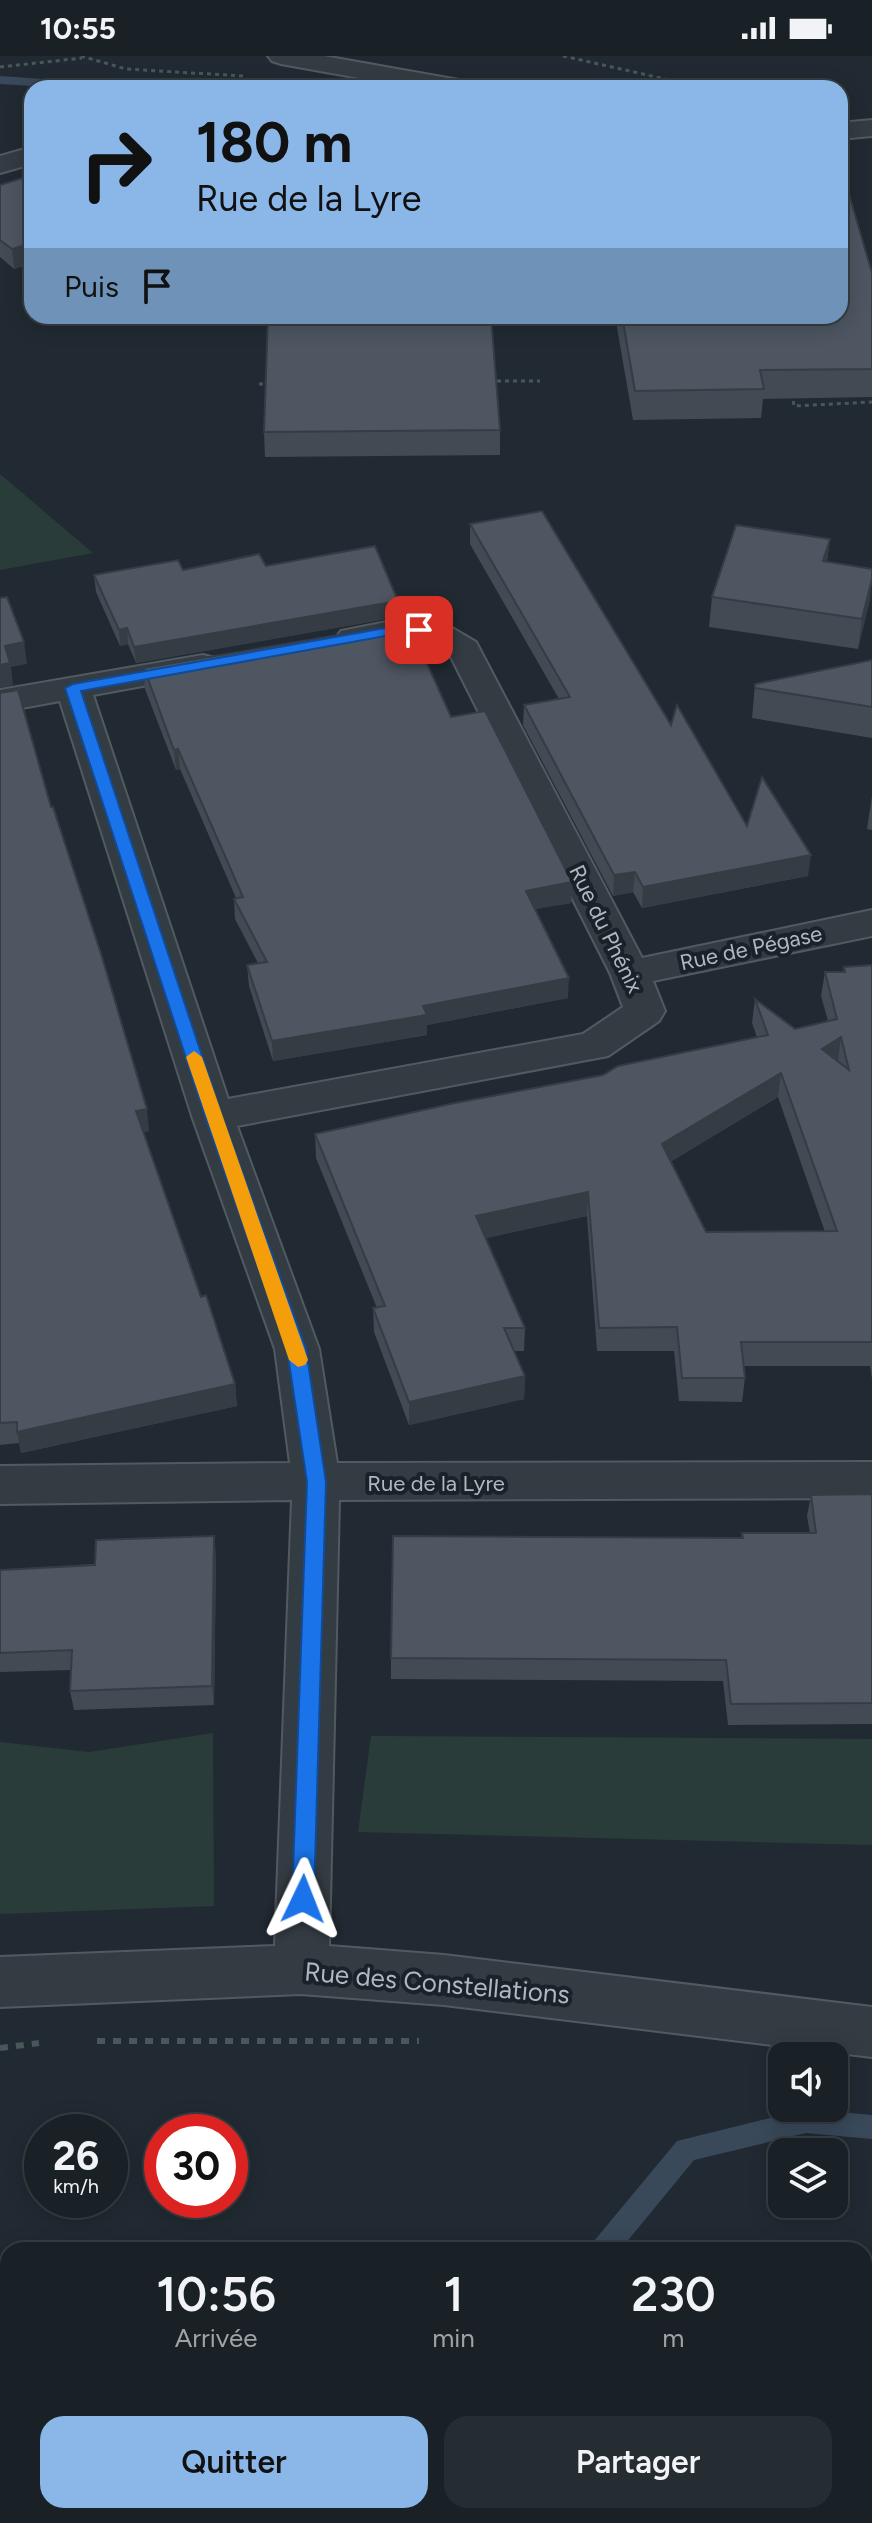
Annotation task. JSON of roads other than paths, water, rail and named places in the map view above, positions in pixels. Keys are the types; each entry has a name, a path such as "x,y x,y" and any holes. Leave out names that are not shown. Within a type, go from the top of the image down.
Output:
{"street":[{"path":"281,56 362,79"},
{"path":"848,130 872,128"},
{"path":"0,165 24,158"},
{"name":"Rue du Phénix","path":"213,1116 594,1046 645,1011 630,973 464,649 435,632 402,629 324,643"},
{"path":"0,701 230,660"},
{"path":"73,688 213,1116 297,1349 316,1482 301,1969"},
{"name":"Rue de Pégase","path":"630,973 872,923"},
{"name":"Rue de la Lyre","path":"0,1485 241,1480 872,1480"},
{"name":"Rue des Constellations","path":"0,1982 301,1969 444,1980 872,2032"}],"waterway":[{"path":"0,80 24,82"},
{"path":"610,2242 686,2150 806,2121 872,2127"}]}
